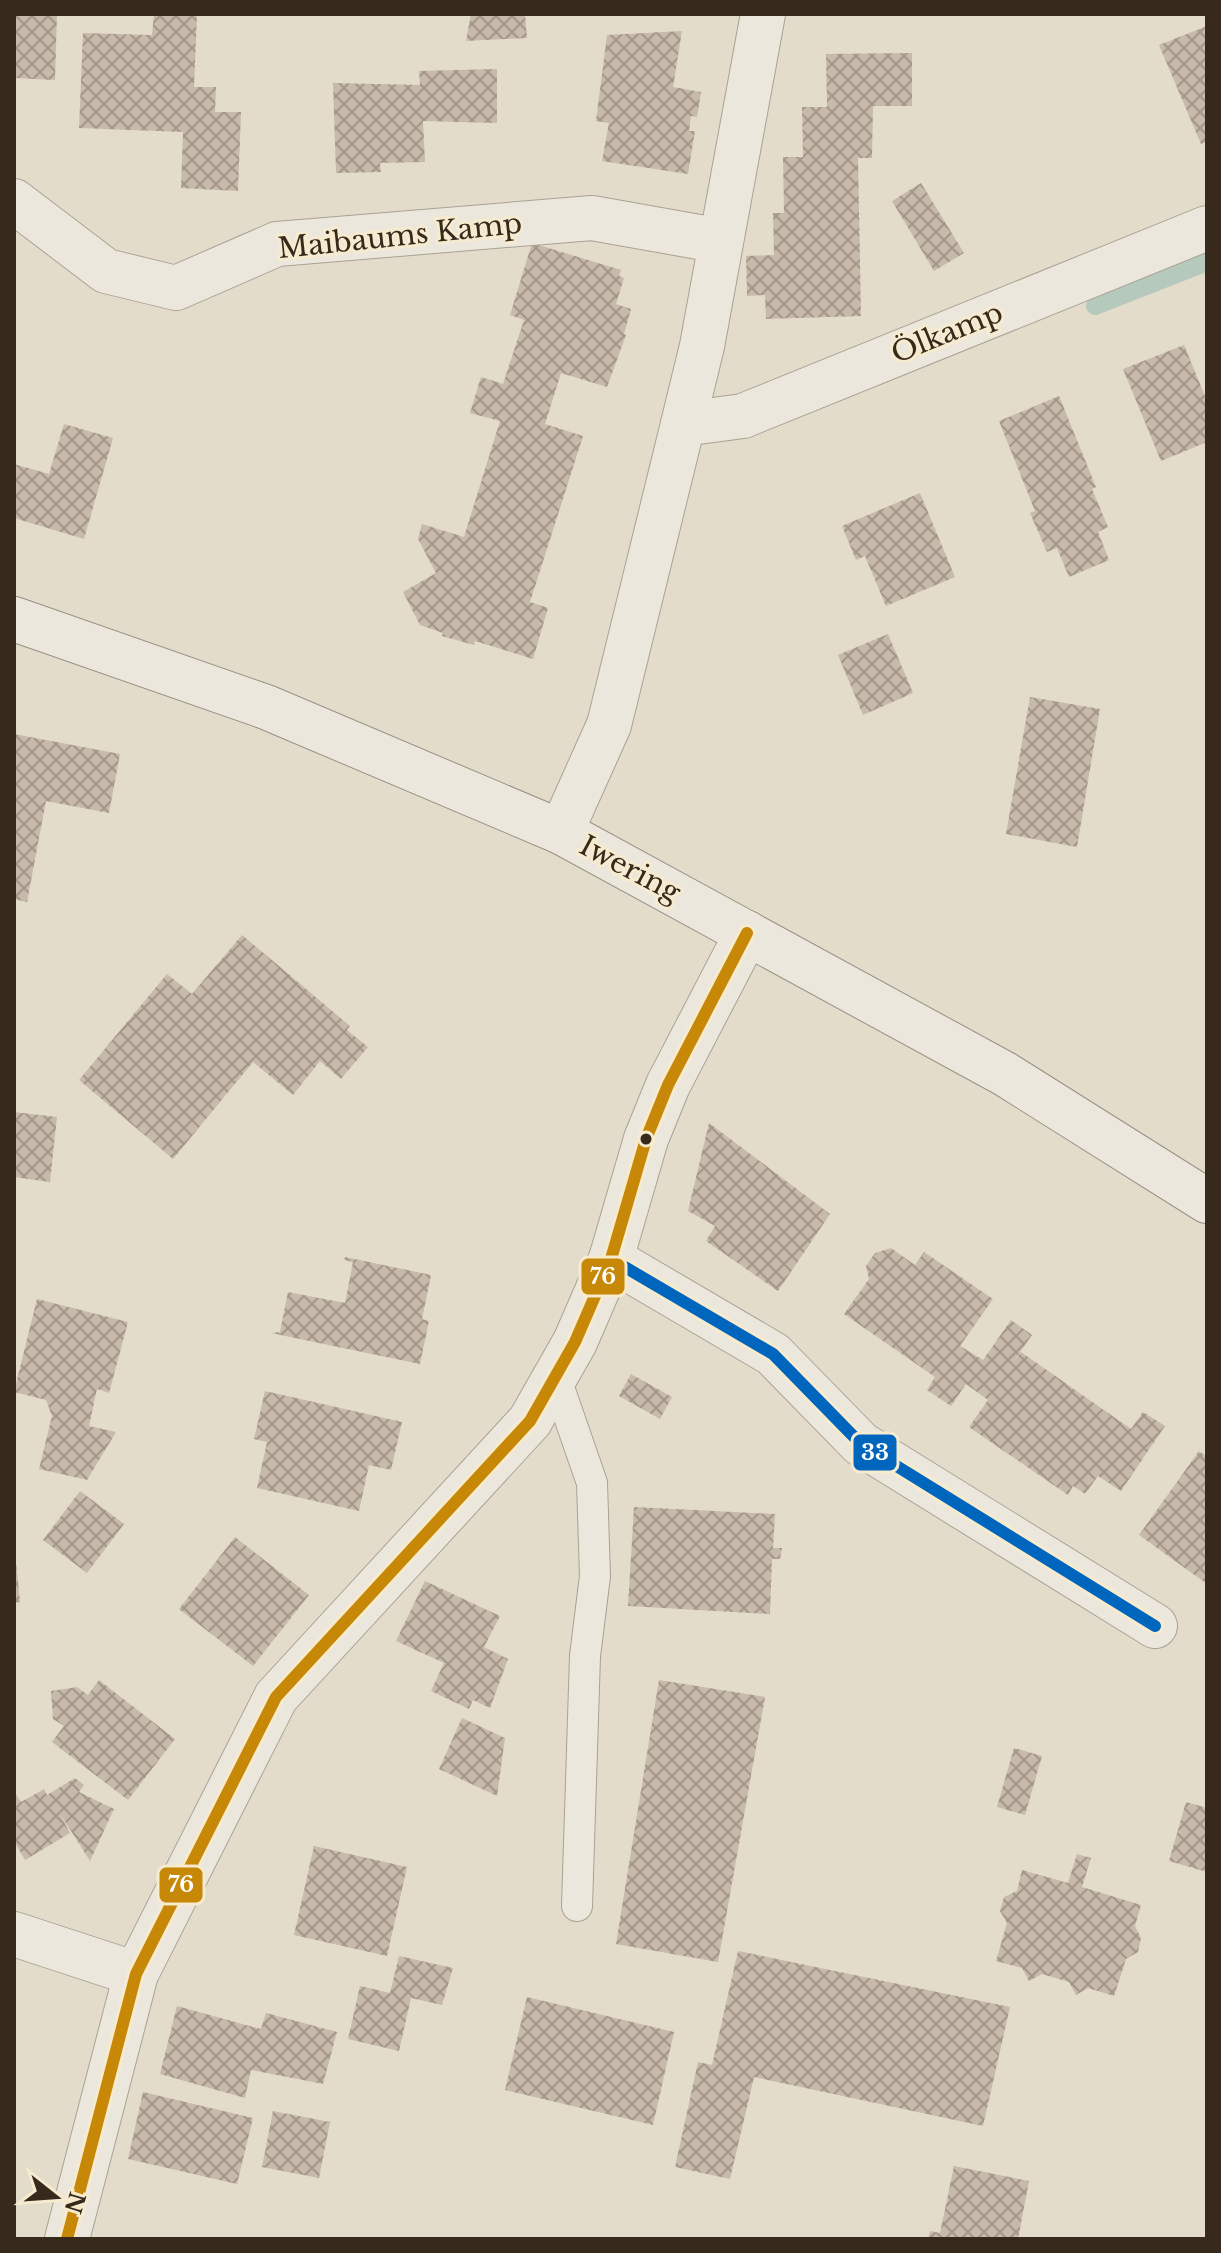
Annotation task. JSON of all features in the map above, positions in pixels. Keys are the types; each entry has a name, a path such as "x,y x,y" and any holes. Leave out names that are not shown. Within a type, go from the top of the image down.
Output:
{"street":[{"path":"561,832 609,725 683,424 763,14"},
{"name":"Maibaums Kamp","path":"14,201 106,271 176,288 277,244 592,218 721,241"},
{"name":"Ölkamp","path":"683,424 743,416 1207,228"},
{"name":"Iwering","path":"14,619 266,707 561,832 1005,1074 1207,1201"},
{"path":"67,2239 136,1974 276,1697 530,1421 556,1379 611,1259 646,1139 668,1085 747,933"},
{"path":"611,1259 773,1354 861,1444 1155,1626"},
{"path":"14,1934 136,1974"}],"lane":[{"path":"556,1379 592,1483 595,1576 585,1656 577,1906"}],"building":[{"path":"14,14 57,14 55,80 14,78"},
{"path":"154,14 197,15 194,87 216,87 215,112 241,112 238,191 181,188 183,132 79,128 83,33 152,35"},
{"path":"471,14 525,14 527,38 466,41"},
{"path":"1207,26 1207,142 1201,144 1159,45"},
{"path":"682,31 673,87 701,92 697,117 691,116 689,131 695,131 688,174 602,161 609,123 596,121 607,35"},
{"path":"912,53 912,106 873,106 872,158 858,158 861,316 766,319 765,295 747,296 746,256 774,255 773,213 784,213 783,157 803,157 802,107 827,107 826,54"},
{"path":"497,69 497,123 423,121 425,162 380,163 381,172 336,173 333,83 420,85 419,71"},
{"path":"921,183 964,253 934,271 892,201"},
{"path":"532,243 621,270 619,276 624,278 616,304 631,309 626,335 607,387 561,373 545,424 583,436 530,602 548,608 533,659 475,641 474,645 442,636 443,633 420,625 403,592 436,573 418,539 422,524 464,537 500,421 470,413 481,377 503,384 524,320 510,315"},
{"path":"1184,345 1207,401 1207,442 1161,461 1123,369"},
{"path":"1059,396 1096,487 1092,489 1108,527 1098,532 1109,560 1069,577 1057,548 1047,552 1030,513 1035,511 999,421"},
{"path":"64,424 113,438 84,539 14,518 14,464 49,474"},
{"path":"920,493 955,577 886,606 865,556 856,560 842,526"},
{"path":"888,634 913,693 863,715 838,655"},
{"path":"1030,697 1100,709 1077,847 1006,834"},
{"path":"14,734 120,754 109,813 46,801 27,902 14,899"},
{"path":"242,935 350,1026 347,1030 368,1047 341,1079 320,1061 293,1095 253,1062 173,1159 79,1080 167,974 192,994"},
{"path":"14,1112 57,1117 50,1182 14,1177"},
{"path":"709,1123 830,1214 778,1291 706,1241 715,1226 688,1211"},
{"path":"891,1248 915,1265 924,1252 993,1299 960,1346 983,1360 1011,1320 1032,1335 1011,1365 1021,1352 1131,1429 1143,1412 1165,1426 1121,1491 1098,1476 1085,1494 1073,1486 1068,1495 969,1427 988,1400 966,1384 951,1406 927,1390 935,1377 844,1314 869,1279 866,1266 875,1253"},
{"path":"345,1257 431,1275 422,1319 429,1321 420,1364 271,1333 280,1332 288,1292 345,1303 353,1262 344,1260"},
{"path":"37,1299 128,1322 109,1393 97,1389 89,1426 116,1432 87,1480 39,1469 52,1416 46,1400 14,1392"},
{"path":"631,1374 672,1397 660,1419 619,1396"},
{"path":"265,1391 402,1422 391,1470 369,1465 359,1511 257,1488 267,1442 254,1439"},
{"path":"1199,1451 1207,1457 1207,1584 1139,1535"},
{"path":"80,1491 124,1524 87,1573 43,1540"},
{"path":"634,1507 775,1514 773,1548 782,1548 780,1559 772,1559 770,1614 628,1606"},
{"path":"235,1537 309,1595 253,1666 179,1609"},
{"path":"14,1542 20,1602 14,1603"},
{"path":"425,1581 500,1616 484,1647 508,1659 490,1708 473,1700 469,1709 431,1691 444,1663 396,1641"},
{"path":"99,1680 175,1739 128,1800 52,1742 64,1726 53,1719 51,1691 77,1687 88,1695"},
{"path":"659,1680 765,1697 718,1962 616,1944"},
{"path":"462,1718 505,1738 497,1796 439,1769"},
{"path":"1014,1748 1042,1756 1025,1815 997,1807"},
{"path":"75,1778 84,1785 79,1792 114,1809 90,1861 59,1812 70,1833 25,1860 14,1841 14,1791 21,1802 44,1789 47,1795"},
{"path":"1186,1802 1207,1808 1207,1872 1169,1861"},
{"path":"314,1846 407,1867 387,1956 294,1935"},
{"path":"1077,1854 1091,1858 1082,1887 1141,1905 1135,1926 1141,1938 1138,1952 1126,1959 1114,1996 1088,1988 1076,1995 1069,1982 1042,1974 1029,1981 1022,1968 996,1961 1007,1923 1000,1911 1004,1897 1017,1891 1022,1870 1068,1883"},
{"path":"738,1951 1010,2007 983,2126 754,2077 730,2179 675,2167 698,2062 712,2065"},
{"path":"399,1956 453,1968 442,2005 411,1998 399,2051 348,2039 360,1986 390,1993"},
{"path":"527,1997 674,2032 653,2125 505,2090"},
{"path":"177,2006 261,2029 266,2013 337,2032 323,2084 251,2070 245,2098 160,2074"},
{"path":"143,2092 253,2118 237,2184 128,2159"},
{"path":"273,2111 330,2122 319,2178 262,2167"},
{"path":"954,2166 1029,2181 1018,2239 928,2239 930,2231 940,2233"}],"waterway":[{"path":"1095,306 1207,262"}],"transit line":[{"name":"76","path":"67,2239 136,1974 276,1697 530,1421 575,1342 611,1259 646,1139 668,1085 747,933"},
{"name":"33","path":"611,1259 773,1354 861,1444 1155,1626"}]}
